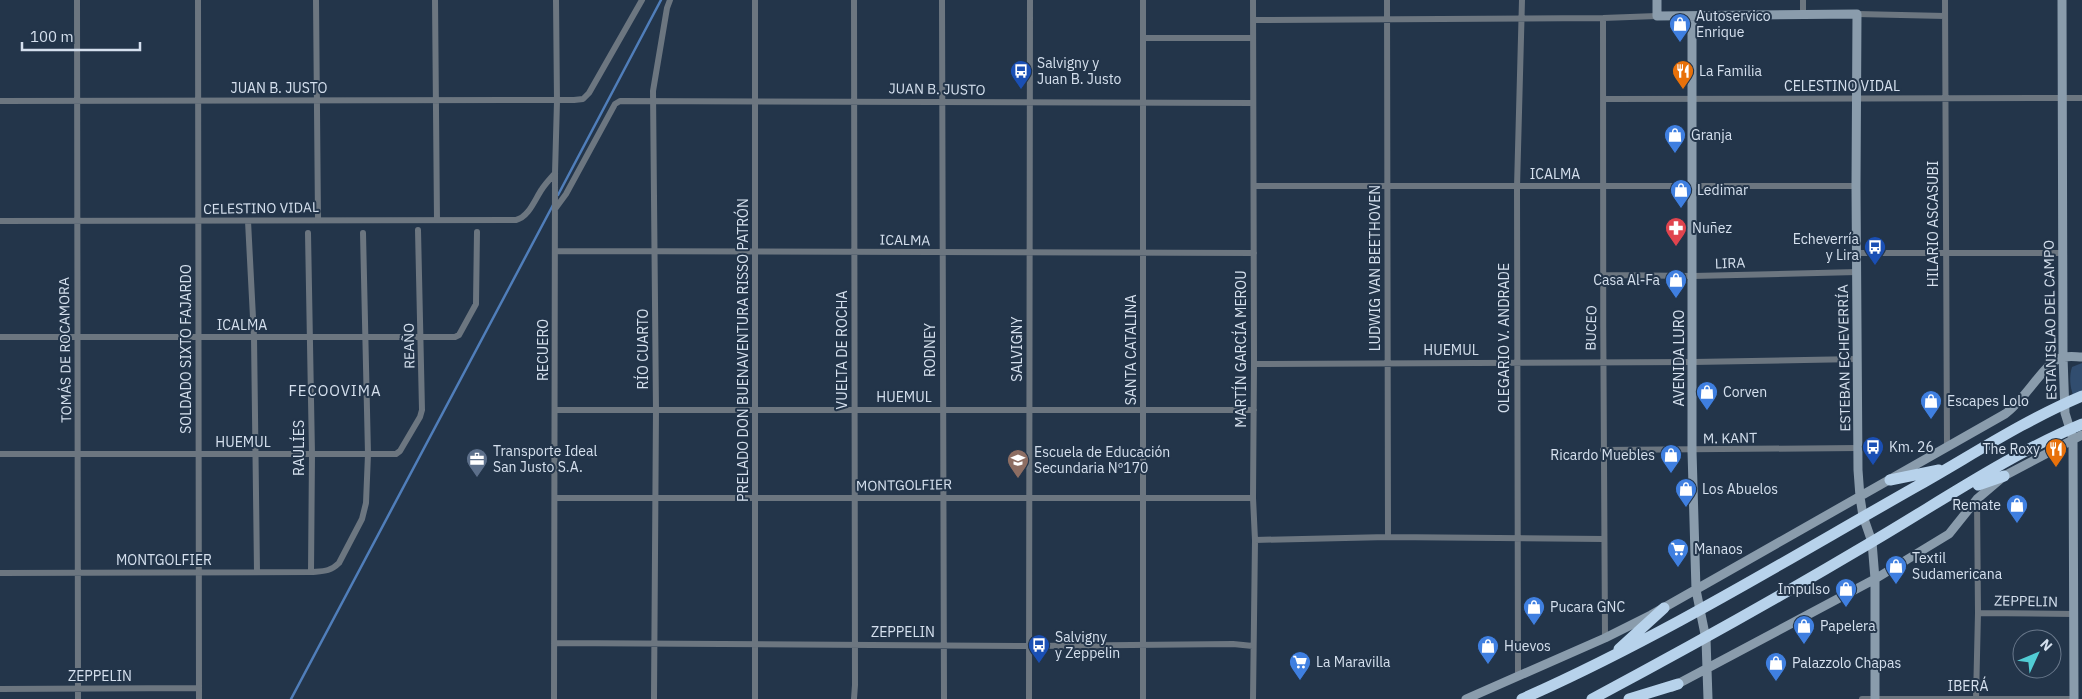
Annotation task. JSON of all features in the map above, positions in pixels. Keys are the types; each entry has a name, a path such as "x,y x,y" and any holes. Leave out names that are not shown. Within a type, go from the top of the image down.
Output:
{"highway":[{"path":"1522,699 1608,659 1700,611 1950,467 2082,396"},
{"path":"1592,699 1706,639 1950,494 2046,440 2075,434 2082,424"},
{"path":"1890,480 1950,467"},
{"path":"1950,494 2004,476"},
{"path":"1608,659 1664,608"},
{"path":"1629,699 1678,684"}],"street":[{"name":"TOMÁS DE ROCAMORA","path":"77,0 78,699"},
{"name":"SOLDADO SIXTO FAJARDO","path":"198,0 200,337 198,454 199,699"},
{"path":"316,0 318,220"},
{"path":"435,0 437,220"},
{"name":"RECUERO","path":"554,699 556,0"},
{"name":"JUAN B. JUSTO","path":"0,101 557,101 583,99 589,93 642,0"},
{"name":"RÍO CUARTO","path":"654,699 656,410 653,91 670,0"},
{"name":"PRELADO DON BUENAVENTURA RISSO PATRÓN","path":"755,0 755,699"},
{"name":"VUELTA DE ROCHA","path":"854,0 856,366 854,699"},
{"name":"RODNEY","path":"942,0 944,699"},
{"name":"SALVIGNY","path":"1030,0 1030,699"},
{"name":"SANTA CATALINA","path":"1143,0 1143,699"},
{"name":"MARTÍN GARCÍA MEROU","path":"1253,0 1255,186 1253,699"},
{"name":"LUDWIG VAN BEETHOVEN","path":"1387,0 1388,537"},
{"name":"OLEGARIO V. ANDRADE","path":"1518,676 1517,187 1522,0"},
{"path":"1657,0 1657,16"},
{"path":"1802,15 1803,0"},
{"name":"HILARIO ASCASUBI","path":"1945,0 1947,447"},
{"name":"ESTANISLAO DEL CAMPO","path":"2062,0 2064,404 2075,434 2074,699"},
{"path":"1254,20 1522,19 1856,14 1945,16"},
{"name":"ESTEBAN ECHEVERRÍA","path":"1856,14 1858,448 1860,498 1863,516 1872,542 1876,579 1875,698"},
{"name":"AVENIDA LURO","path":"1692,16 1692,451 1696,590 1706,639 1708,699"},
{"name":"BUCEO","path":"1603,18 1604,274 1602,450 1604,638"},
{"path":"1143,38 1253,38"},
{"name":"CELESTINO VIDAL","path":"1603,99 2082,98"},
{"name":"JUAN B. JUSTO","path":"555,209 566,194 615,104 620,101 1253,103"},
{"name":"CELESTINO VIDAL","path":"0,221 437,220 522,218 555,173"},
{"name":"ICALMA","path":"1255,186 1856,186"},
{"path":"248,221 254,337 257,571"},
{"name":"REAÑO","path":"396,454 420,417 422,410 418,230"},
{"name":"ICALMA","path":"0,337 455,337 459,335 476,304 477,232"},
{"name":"RAULÍES","path":"308,233 312,454 311,572"},
{"path":"363,233 368,454"},
{"name":"ICALMA","path":"555,251 1254,253"},
{"path":"1857,253 2063,253"},
{"name":"LIRA","path":"1604,274 1693,276 1857,272"},
{"path":"1466,699 1604,638 1664,608 1860,498 2012,409 2054,362 2064,357 2082,357"},
{"name":"HUEMUL","path":"1254,364 1693,362 1858,359"},
{"name":"HUEMUL","path":"555,410 1254,410"},
{"path":"1647,699 1708,669 1876,579 1950,534 1977,498 2004,476 2075,434"},
{"name":"M. KANT","path":"1602,450 1692,451 1858,448"},
{"name":"HUEMUL","path":"0,454 396,454"},
{"name":"MONTGOLFIER","path":"0,572 199,573 329,571 339,563 362,518 366,503 368,454"},
{"name":"MONTGOLFIER","path":"556,498 1253,498"},
{"path":"1976,699 1978,613 1977,498"},
{"path":"1254,540 1388,537 1604,539"},
{"name":"ZEPPELIN","path":"1978,613 2074,614"},
{"name":"ZEPPELIN","path":"554,643 1030,646 1233,644 1253,646"},
{"name":"ZEPPELIN","path":"0,689 199,688"},
{"name":"IBERÁ","path":"1862,699 2074,699"}],"shaded area":[{"path":"2082,363 2082,391 2073,395 2070,374 2072,367"}],"waterway":[{"path":"558,195 661,0"},
{"path":"291,699 553,205"}],"place":[{"name":"Autoservico Enrique","path":"1680,43"},
{"name":"Salvigny y Juan B. Justo","path":"1021,90"},
{"name":"La Familia","path":"1683,90"},
{"name":"Granja","path":"1675,154"},
{"name":"Ledimar","path":"1681,209"},
{"name":"Nuñez","path":"1676,247"},
{"name":"Echeverría y Lira","path":"1875,266"},
{"name":"Casa Al-Fa","path":"1676,299"},
{"name":"Corven","path":"1707,411"},
{"name":"Escapes Lolo","path":"1931,420"},
{"name":"Km. 26","path":"1873,466"},
{"name":"The Roxy","path":"2056,468"},
{"name":"Ricardo Muebles","path":"1671,474"},
{"name":"Transporte Ideal San Justo S.A.","path":"477,478"},
{"name":"Escuela de Educación Secundaria Nº170","path":"1018,479"},
{"name":"Los Abuelos","path":"1686,508"},
{"name":"Remate","path":"2017,524"},
{"name":"Manaos","path":"1678,568"},
{"name":"Textil Sudamericana","path":"1896,585"},
{"name":"Impulso","path":"1846,608"},
{"name":"Pucara GNC","path":"1534,626"},
{"name":"Papelera","path":"1804,645"},
{"name":"Salvigny y Zeppelin","path":"1039,664"},
{"name":"Huevos","path":"1488,665"},
{"name":"La Maravilla","path":"1300,681"},
{"name":"Palazzolo Chapas","path":"1776,682"}],"district":[{"name":"FECOOVIMA","path":"335,391"}]}
